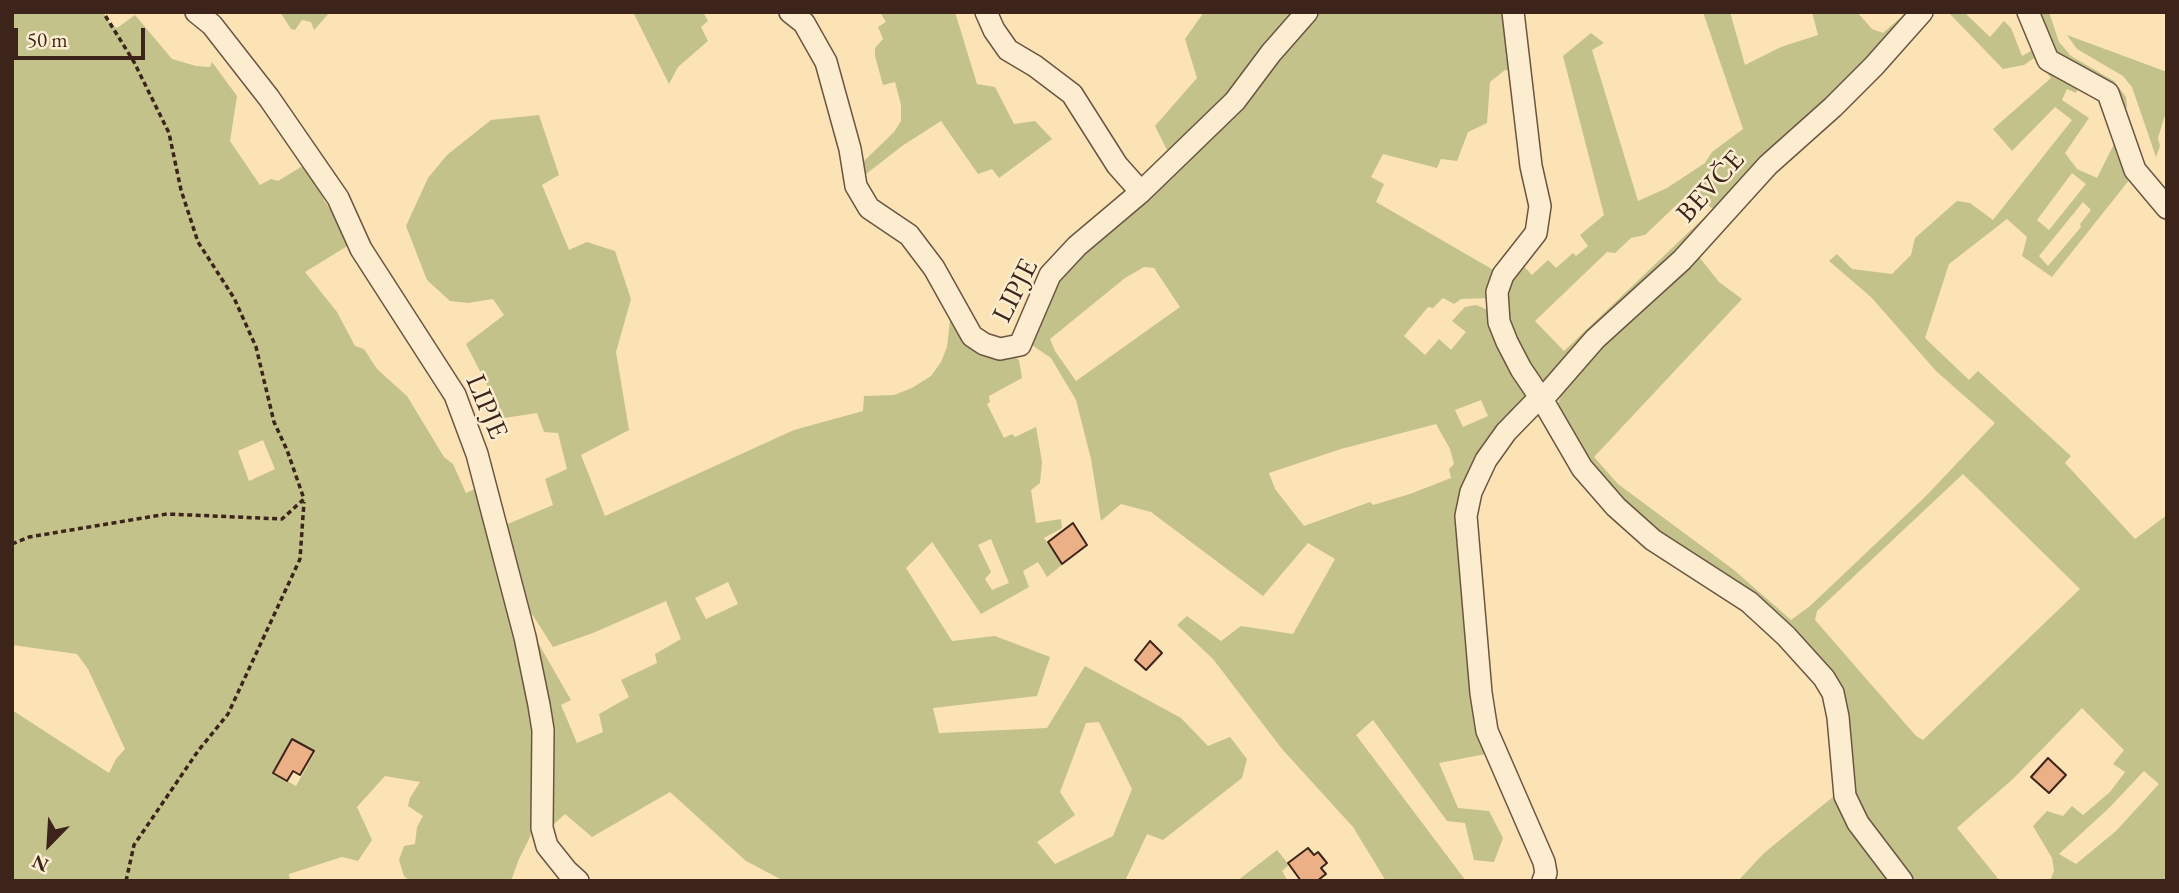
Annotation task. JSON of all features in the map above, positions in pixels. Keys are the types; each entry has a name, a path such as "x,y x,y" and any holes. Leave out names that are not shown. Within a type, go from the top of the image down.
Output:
{"street":[{"name":"LIPJE","path":"196,12 212,25 269,98 338,198 361,248 455,395 477,454 531,664 543,730 542,828 547,846 567,872 578,881"},
{"name":"LIPJE","path":"790,12 804,23 826,62 850,149 856,186 869,208 909,235 934,268 972,336 984,344 1000,349 1020,345 1050,275 1077,246 1141,192 1235,101 1271,53 1307,12"},
{"path":"986,12 1008,50 1035,66 1072,94 1116,165 1141,192"},
{"path":"1514,12 1531,166 1540,206 1536,233 1503,275 1497,292 1499,322 1521,369 1582,468 1616,507 1653,540 1749,602 1786,636 1824,678 1833,694 1838,717 1845,796 1858,822 1902,881"},
{"name":"BEVČE","path":"1543,881 1546,873 1544,862 1487,731 1481,693 1466,516 1471,492 1486,460 1506,432 1543,401 1595,339 1658,284 1768,165 1841,99 1922,12"},
{"path":"2028,12 2048,60 2108,93 2134,170 2160,201"}],"path":[{"path":"103,12 134,62 169,133 181,190 198,242 234,298 257,347 274,422 304,499 300,559 228,714 198,751 134,845 126,881"},
{"path":"12,544 29,537 167,514 282,519 304,499"}],"shaded area":[{"path":"12,12 103,12 111,25 117,28 135,15 172,59 196,66 210,67 212,62 237,96 230,141 260,185 271,179 278,181 306,164 318,181 324,200 349,245 305,272 337,312 355,346 364,349 377,369 407,396 444,457 453,464 466,493 481,486 537,709 535,816 530,837 511,881 410,881 404,876 399,860 404,846 415,844 417,827 423,816 408,806 420,782 385,776 357,807 372,840 358,861 342,857 289,874 290,881 12,881 12,710 109,773 125,749 88,669 77,654 12,645","holes":["263,440 275,469 249,481 238,451","293,741 315,752 296,786 274,773"]},
{"path":"280,12 330,12 314,30 311,22 302,20 295,30 291,29"},
{"path":"633,12 703,12 708,21 701,27 708,41 678,67 669,84"},
{"path":"880,12 955,12 977,84 995,87 1014,124 1035,121 1052,139 999,178 992,169 978,174 941,121 902,146 861,178 859,172 863,162 894,132 901,121 901,105 895,82 883,85 875,56 875,48 883,39 878,27 886,22"},
{"path":"1204,12 1298,12 1230,97 1169,154 1155,126 1197,78 1185,39"},
{"path":"1316,12 1508,12 1514,71 1505,70 1490,82 1487,123 1468,132 1457,161 1441,159 1437,168 1383,154 1371,177 1384,184 1376,202 1497,272 1490,298 1461,299 1454,304 1443,298 1433,308 1428,307 1404,336 1425,355 1439,339 1451,350 1466,332 1452,321 1465,307 1476,305 1488,310 1529,393 1471,477 1491,753 1439,763 1458,808 1489,811 1503,838 1494,862 1474,860 1465,823 1447,821 1373,720 1356,735 1466,881 1386,881 1353,827 1282,749 1213,659 1177,625 1187,616 1221,641 1241,626 1293,634 1335,559 1308,543 1263,596 1151,512 1121,504 1101,521 1091,459 1076,400 1051,358 1029,343 1050,282","holes":["1144,267 1154,268 1180,307 1076,381 1050,339 1125,278","1481,400 1488,416 1463,427 1455,410","1436,424 1450,449 1454,464 1449,469 1451,478 1410,494 1373,505 1370,502 1304,526 1275,489 1269,473 1341,449"]},
{"path":"1703,12 1730,12 1745,65 1781,47 1818,35 1812,12 1857,12 1872,29 1883,33 1907,12 1919,12 1544,393 1505,324 1505,280 1519,261 1532,275 1548,260 1556,268 1573,253 1576,256 1588,246 1580,235 1604,215 1563,56 1591,33 1604,43 1592,50 1638,201 1667,188 1705,163 1712,152 1743,129","holes":["1691,191 1713,209 1564,351 1535,321 1607,252 1615,253 1631,238 1645,235"]},
{"path":"1948,12 1964,12 1990,37 2004,21 2011,28 2022,56 2044,44 2031,12 2049,12 2059,42 2071,56 2114,81 2126,97 2127,107 2122,112 2103,96 2080,84 2076,93 2067,89 2062,100 2089,118 2065,153 2077,169 2097,178 2115,142 2130,179 2052,277 2022,256 2027,237 2007,219 1949,264 1925,338 1969,380 1978,371 2071,456 2065,463 2135,539 2167,515 2167,881 2050,881 2054,871 2052,858 2033,826 2047,811 2063,816 2072,806 2083,815 2110,792 2125,772 2113,764 2124,750 2082,708 2014,778 1957,828 2000,881 1910,881 1879,841 1849,790 1836,686 1651,529 1595,475 1557,406 1562,393 1580,367 1696,253 1719,282 1742,299 1594,457 1618,484 1734,570 1791,620 1810,606 1925,497 1995,423 1936,371 1871,297 1829,261 1837,254 1852,269 1892,274 1911,255 1915,238 1957,201 1970,203 1993,220 2072,120 2055,107 2012,151 1993,129 2051,78 2034,58 2024,65 2003,69","holes":["2072,173 2086,184 2049,230 2037,220","2083,202 2091,210 2080,224 2081,227 2048,266 2039,256","1963,474 2080,589 1923,740 1916,736 1815,620 1817,611","2144,771 2159,784 2116,831 2076,864 2059,854"]},
{"path":"2067,35 2167,72 2167,108 2158,138 2160,146 2156,157 2132,87 2123,76 2077,49"},
{"path":"539,115 559,175 542,185 569,250 587,242 615,251 631,299 616,352 629,430 581,455 605,516 794,430 863,411 864,396 894,395 912,388 931,376 941,362 947,347 951,312 1019,360 1022,378 989,396 990,402 987,404 1004,438 1012,434 1015,437 1036,427 1042,462 1040,483 1031,490 1036,523 1061,519 1062,528 1044,538 1062,565 1047,577 1038,562 1023,571 1029,587 981,614 932,542 906,568 952,641 995,636 1050,657 1037,696 933,708 939,733 1047,728 1085,666 1181,718 1208,746 1230,737 1247,759 1242,778 1163,840 1147,834 1125,881 784,881 746,861 670,792 592,837 565,814 553,825 528,636 537,641 571,700 561,705 577,743 603,732 599,714 629,697 621,680 657,663 655,654 681,639 666,601 593,633 553,647 530,611 523,612 503,526 553,505 545,479 567,469 558,433 544,432 537,413 504,418 466,344 504,315 493,299 468,303 450,301 427,280 406,226 428,178 447,155 491,120","holes":["991,539 1009,583 992,590 985,579 991,572 978,545","728,582 738,604 706,619 695,598","1099,722 1132,789 1113,836 1055,864 1037,842 1075,815 1060,792 1086,723"]},
{"path":"1839,792 1897,881 1738,881 1764,853"},
{"path":"1277,850 1289,865 1282,871 1288,881 1237,881"}],"building":[{"path":"1073,523 1087,545 1062,564 1048,542"},
{"path":"1150,641 1162,653 1146,670 1135,660"},
{"path":"292,739 314,751 300,775 293,771 287,781 273,773"},
{"path":"2048,758 2066,775 2049,793 2031,777"},
{"path":"1308,848 1314,855 1318,852 1327,863 1321,868 1326,874 1317,881 1301,881 1288,863"}]}
